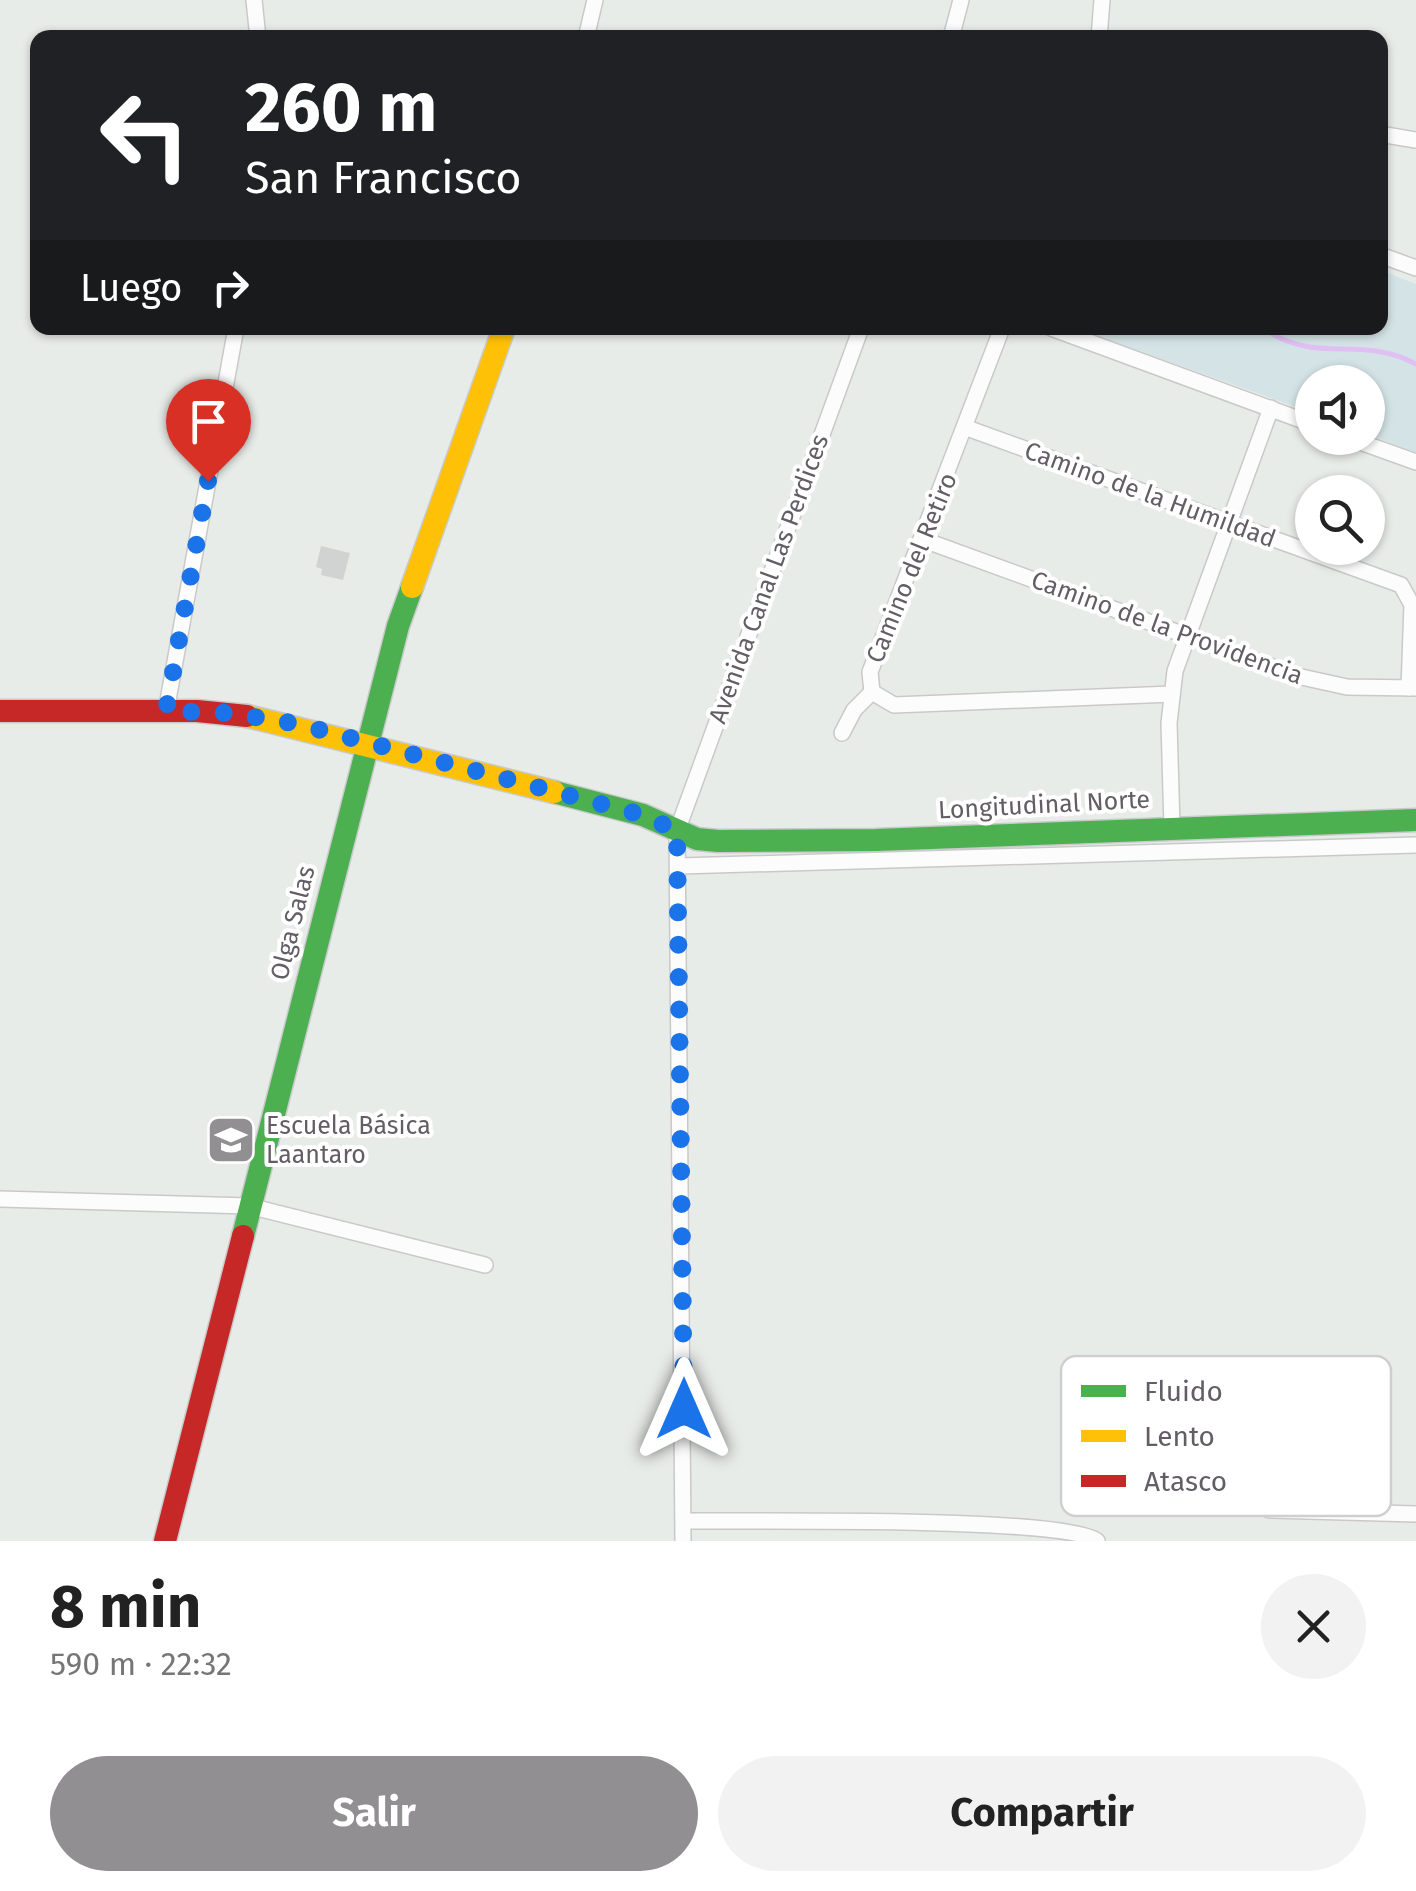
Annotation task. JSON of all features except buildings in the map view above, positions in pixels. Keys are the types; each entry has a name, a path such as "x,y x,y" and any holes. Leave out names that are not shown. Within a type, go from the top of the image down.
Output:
{"street":[{"path":"254,0 257,30"},
{"path":"588,30 595,0"},
{"path":"954,30 961,0"},
{"path":"1100,30 1102,0"},
{"path":"1388,135 1416,140"},
{"path":"1388,258 1416,268"},
{"path":"166,711 235,335"},
{"name":"Olga Salas","path":"165,1541 366,744 420,556 501,335"},
{"name":"Avenida Canal Las Perdices","path":"677,831 858,335"},
{"name":"Camino del Retiro","path":"1000,335 968,428 870,672 872,692 894,705 1172,694"},
{"path":"1070,335 1295,417"},
{"path":"1172,827 1172,694 1186,635 1271,408"},
{"name":"Camino de la Humildad","path":"968,428 1406,589 1412,604 1412,688"},
{"path":"1385,451 1416,462"},
{"name":"Camino de la Providencia","path":"924,540 1322,683 1412,688"},
{"path":"842,733 854,710 872,692"},
{"name":"Longitudinal Norte","path":"0,711 166,711 263,717 643,815 677,831 718,841 856,840 1416,820"},
{"path":"677,831 683,1541"},
{"name":"Longitudinal Norte","path":"680,866 1416,846"},
{"path":"0,1199 249,1206 485,1265"},
{"path":"1391,1513 1416,1514"},
{"path":"684,1521 1010,1525 1076,1531 1097,1541"}],"shaded area":[{"path":"1388,273 1416,284 1416,453 1385,441 1385,365 1295,365 1295,407 1095,335 1388,335"}],"waterway":[{"path":"1276,335 1302,345 1396,355 1416,364"}],"traffic: fast":[{"path":"243,1236 398,626 412,587"},
{"path":"554,792 643,815 697,839 718,841 876,840 1416,820"}],"traffic: slow":[{"path":"412,587 502,335"},
{"path":"247,716 554,792"}],"traffic: jam":[{"path":"0,711 197,711 247,716"},
{"path":"165,1541 243,1236"}],"place":[{"name":"Escuela Básica Laantaro","path":"231,1140"}],"route":[{"path":"208,481 166,711 230,713 298,724 643,815 677,831 684,1409"}]}
